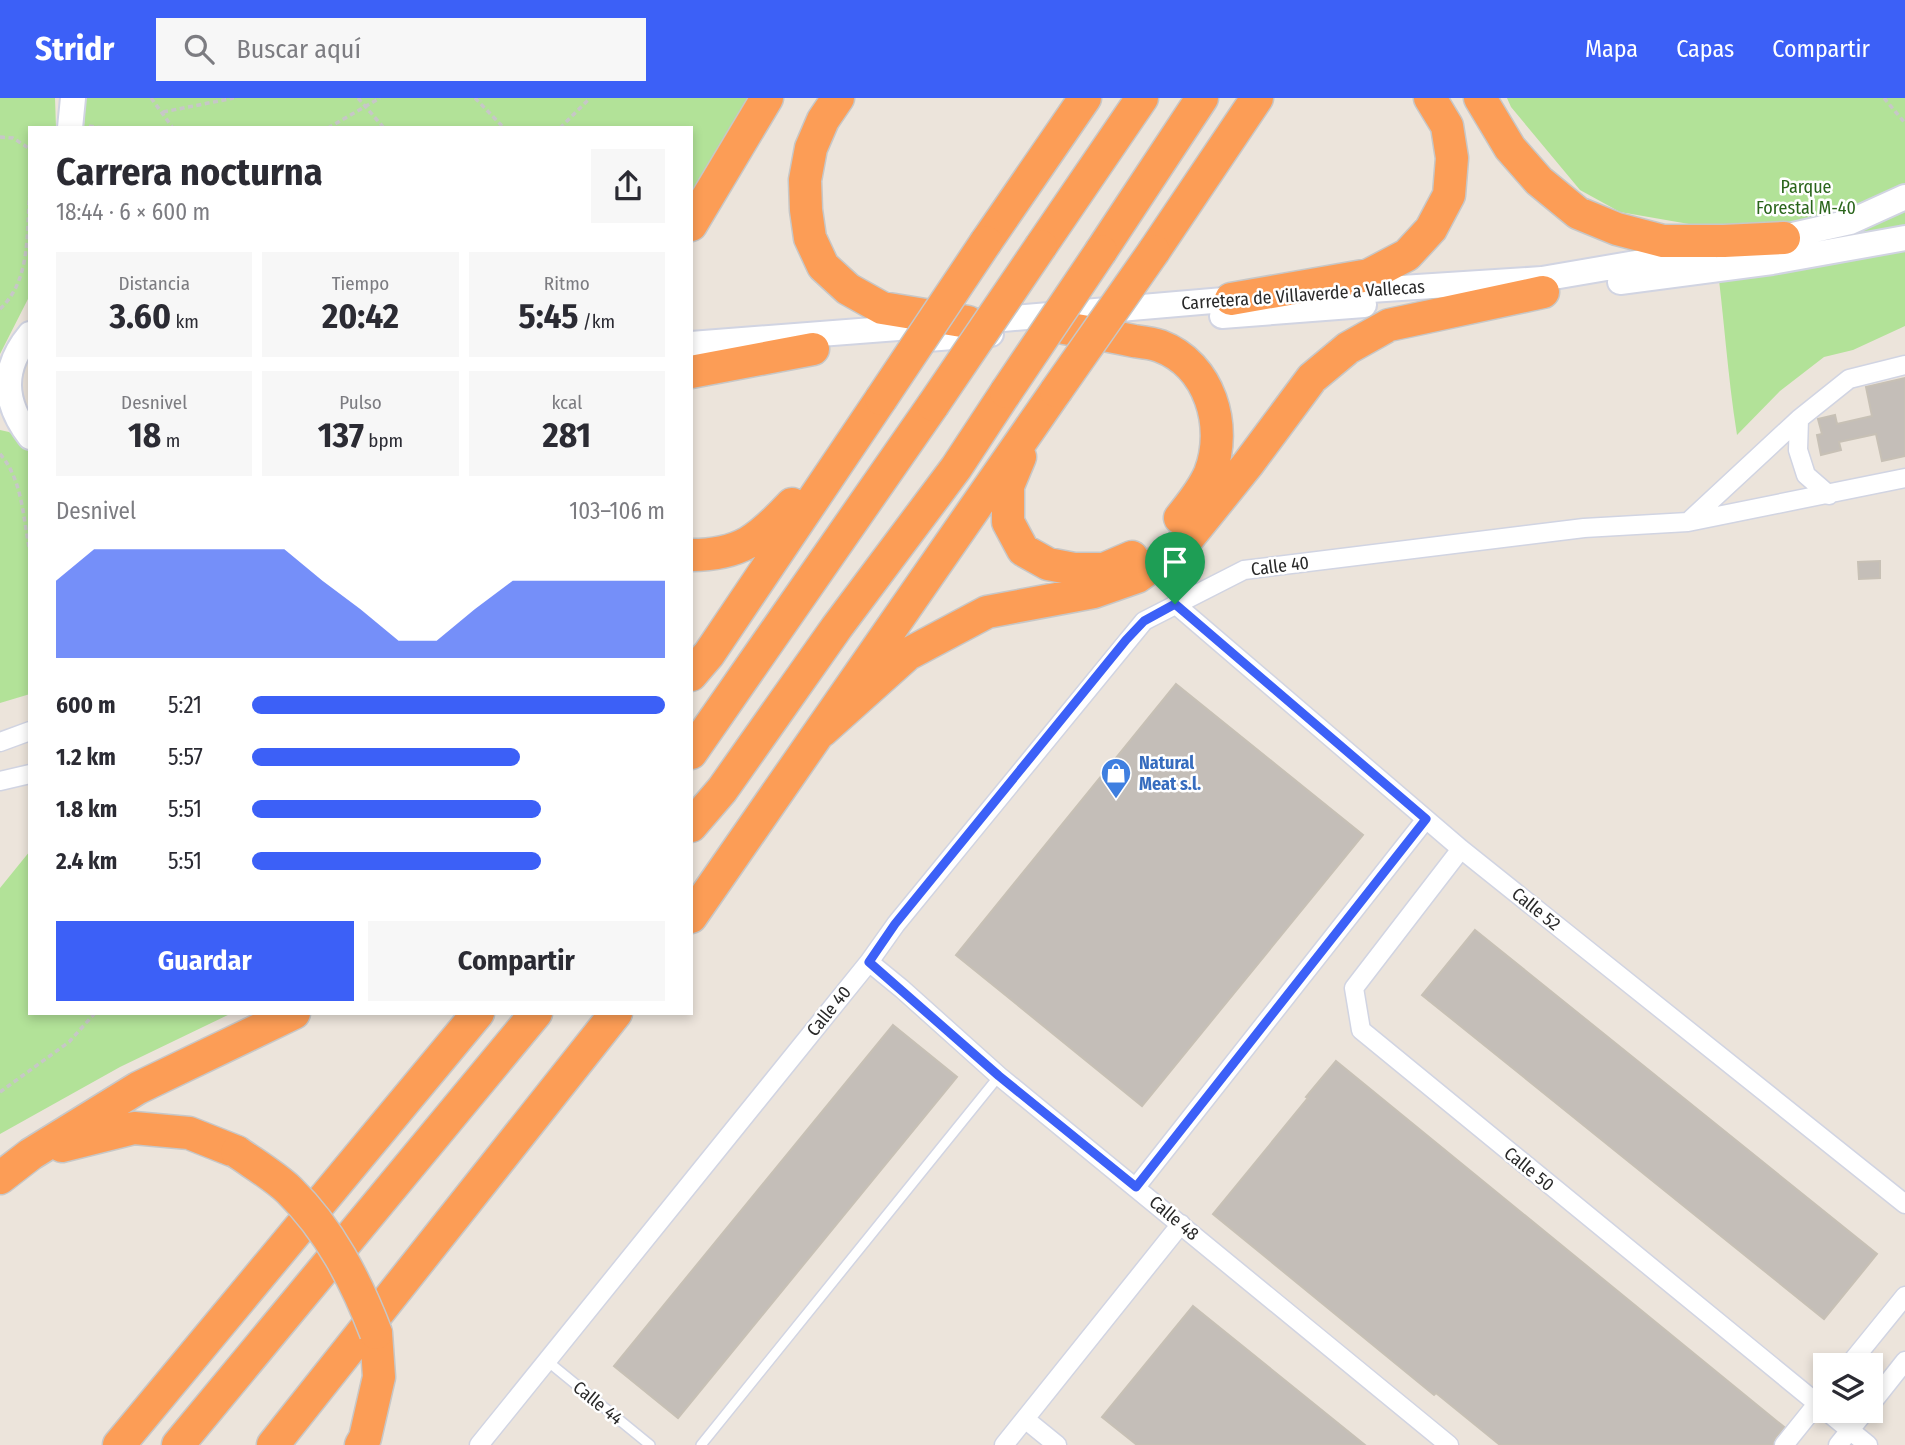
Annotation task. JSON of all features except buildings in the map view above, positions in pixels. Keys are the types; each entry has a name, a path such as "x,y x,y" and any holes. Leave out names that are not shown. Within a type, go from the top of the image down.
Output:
{"highway":[{"path":"693,222 767,98"},
{"path":"838,98 822,120 811,148 805,180 810,238 823,266 848,289 882,308 968,322"},
{"path":"693,750 1142,98"},
{"path":"693,824 722,790 837,627 956,468 1202,98"},
{"path":"693,914 1154,251 1257,98"},
{"path":"1194,192 1230,153 1272,98"},
{"path":"1231,299 1369,275 1407,255 1431,229 1449,195 1452,158 1447,126 1430,98"},
{"path":"1480,98 1510,148 1539,181 1578,213 1617,229 1663,241 1784,238"},
{"path":"693,674 709,654 1079,104"},
{"path":"822,731 908,654 987,612 1094,592 1137,577 1185,542 1312,378 1348,348 1390,325 1543,292"},
{"path":"1034,420 1009,486 1008,522 1023,550 1048,564 1074,569 1104,569 1137,554 1169,530 1194,502 1210,472 1217,439 1216,413 1207,387 1185,362 1160,346 1065,328"},
{"path":"693,372 813,349"},
{"path":"693,555 738,549 765,533 854,440"},
{"path":"0,1178 32,1154 138,1088 290,1015"},
{"path":"119,1445 476,1015"},
{"path":"178,1445 534,1015"},
{"path":"273,1445 613,1015"},
{"path":"32,1154 134,1128 189,1133 237,1152 288,1189 324,1230 360,1290 376,1333 379,1377 361,1445"}],"main road":[{"path":"70,126 73,98"},
{"name":"Carretera de Villaverde a Vallecas","path":"693,344 1231,299 1542,279 1784,238 1850,222 1905,197"},
{"name":"Carretera de Villaverde a Vallecas","path":"693,357 1543,292 1772,262 1905,239"},
{"path":"28,336 18,348 9,372 5,398 28,434"}],"street":[{"path":"1688,522 1799,419 1849,379 1905,366"},
{"path":"1799,419 1798,450 1806,475 1829,495"},
{"name":"Calle 40","path":"479,1445 869,962 895,924 1144,621 1244,570 1584,528 1688,522 1905,478"},
{"name":"Calle 52","path":"1175,604 1461,849 1905,1204"},
{"path":"0,742 28,732"},
{"path":"0,781 28,774"},
{"path":"1136,1187 1426,819"},
{"name":"Calle 50","path":"1461,849 1353,988 1360,1030 1813,1393"},
{"name":"Calle 48","path":"869,962 999,1076 1449,1445"},
{"path":"1004,1445 1181,1224"},
{"path":"1859,1353 1905,1296"},
{"path":"1883,1389 1905,1361"},
{"path":"1784,1445 1813,1409"},
{"path":"1025,1419 1057,1445"},
{"name":"Calle 50","path":"1843,1423 1868,1445"},
{"path":"1838,1445 1856,1423"}],"lane":[{"path":"701,1445 999,1076"},
{"name":"Calle 44","path":"546,1360 650,1445"}],"path":[{"path":"151,98 172,126"},
{"path":"163,112 234,98"},
{"path":"358,98 382,126"},
{"path":"331,126 380,98"},
{"path":"475,98 503,126"},
{"path":"562,126 590,98"},
{"path":"1884,98 1905,122"},
{"path":"0,136 13,138 28,148"},
{"path":"0,309 6,303 25,266 28,221"},
{"path":"0,454 10,466 20,496 28,541"},
{"path":"0,1092 69,1042 93,1015"}],"green space":[{"path":"0,98 55,98 56,126 28,126 28,299 0,354"},
{"path":"86,98 751,98 693,193 693,126 84,126"},
{"name":"Parque Forestal M-40","path":"1507,98 1905,98 1905,326 1853,350 1824,357 1780,391 1737,435 1712,228 1620,212 1580,190 1511,107"},
{"path":"0,430 9,432 28,446 28,695 0,703"},
{"path":"28,853 28,1015 228,1015 120,1067 0,1134 0,888"}],"place":[{"name":"Natural Meat s.l.","path":"1116,800"}],"route":[{"path":"1175,604 1426,819 1136,1187 999,1076 869,962 895,924 1126,640 1144,621 1175,604"}]}
